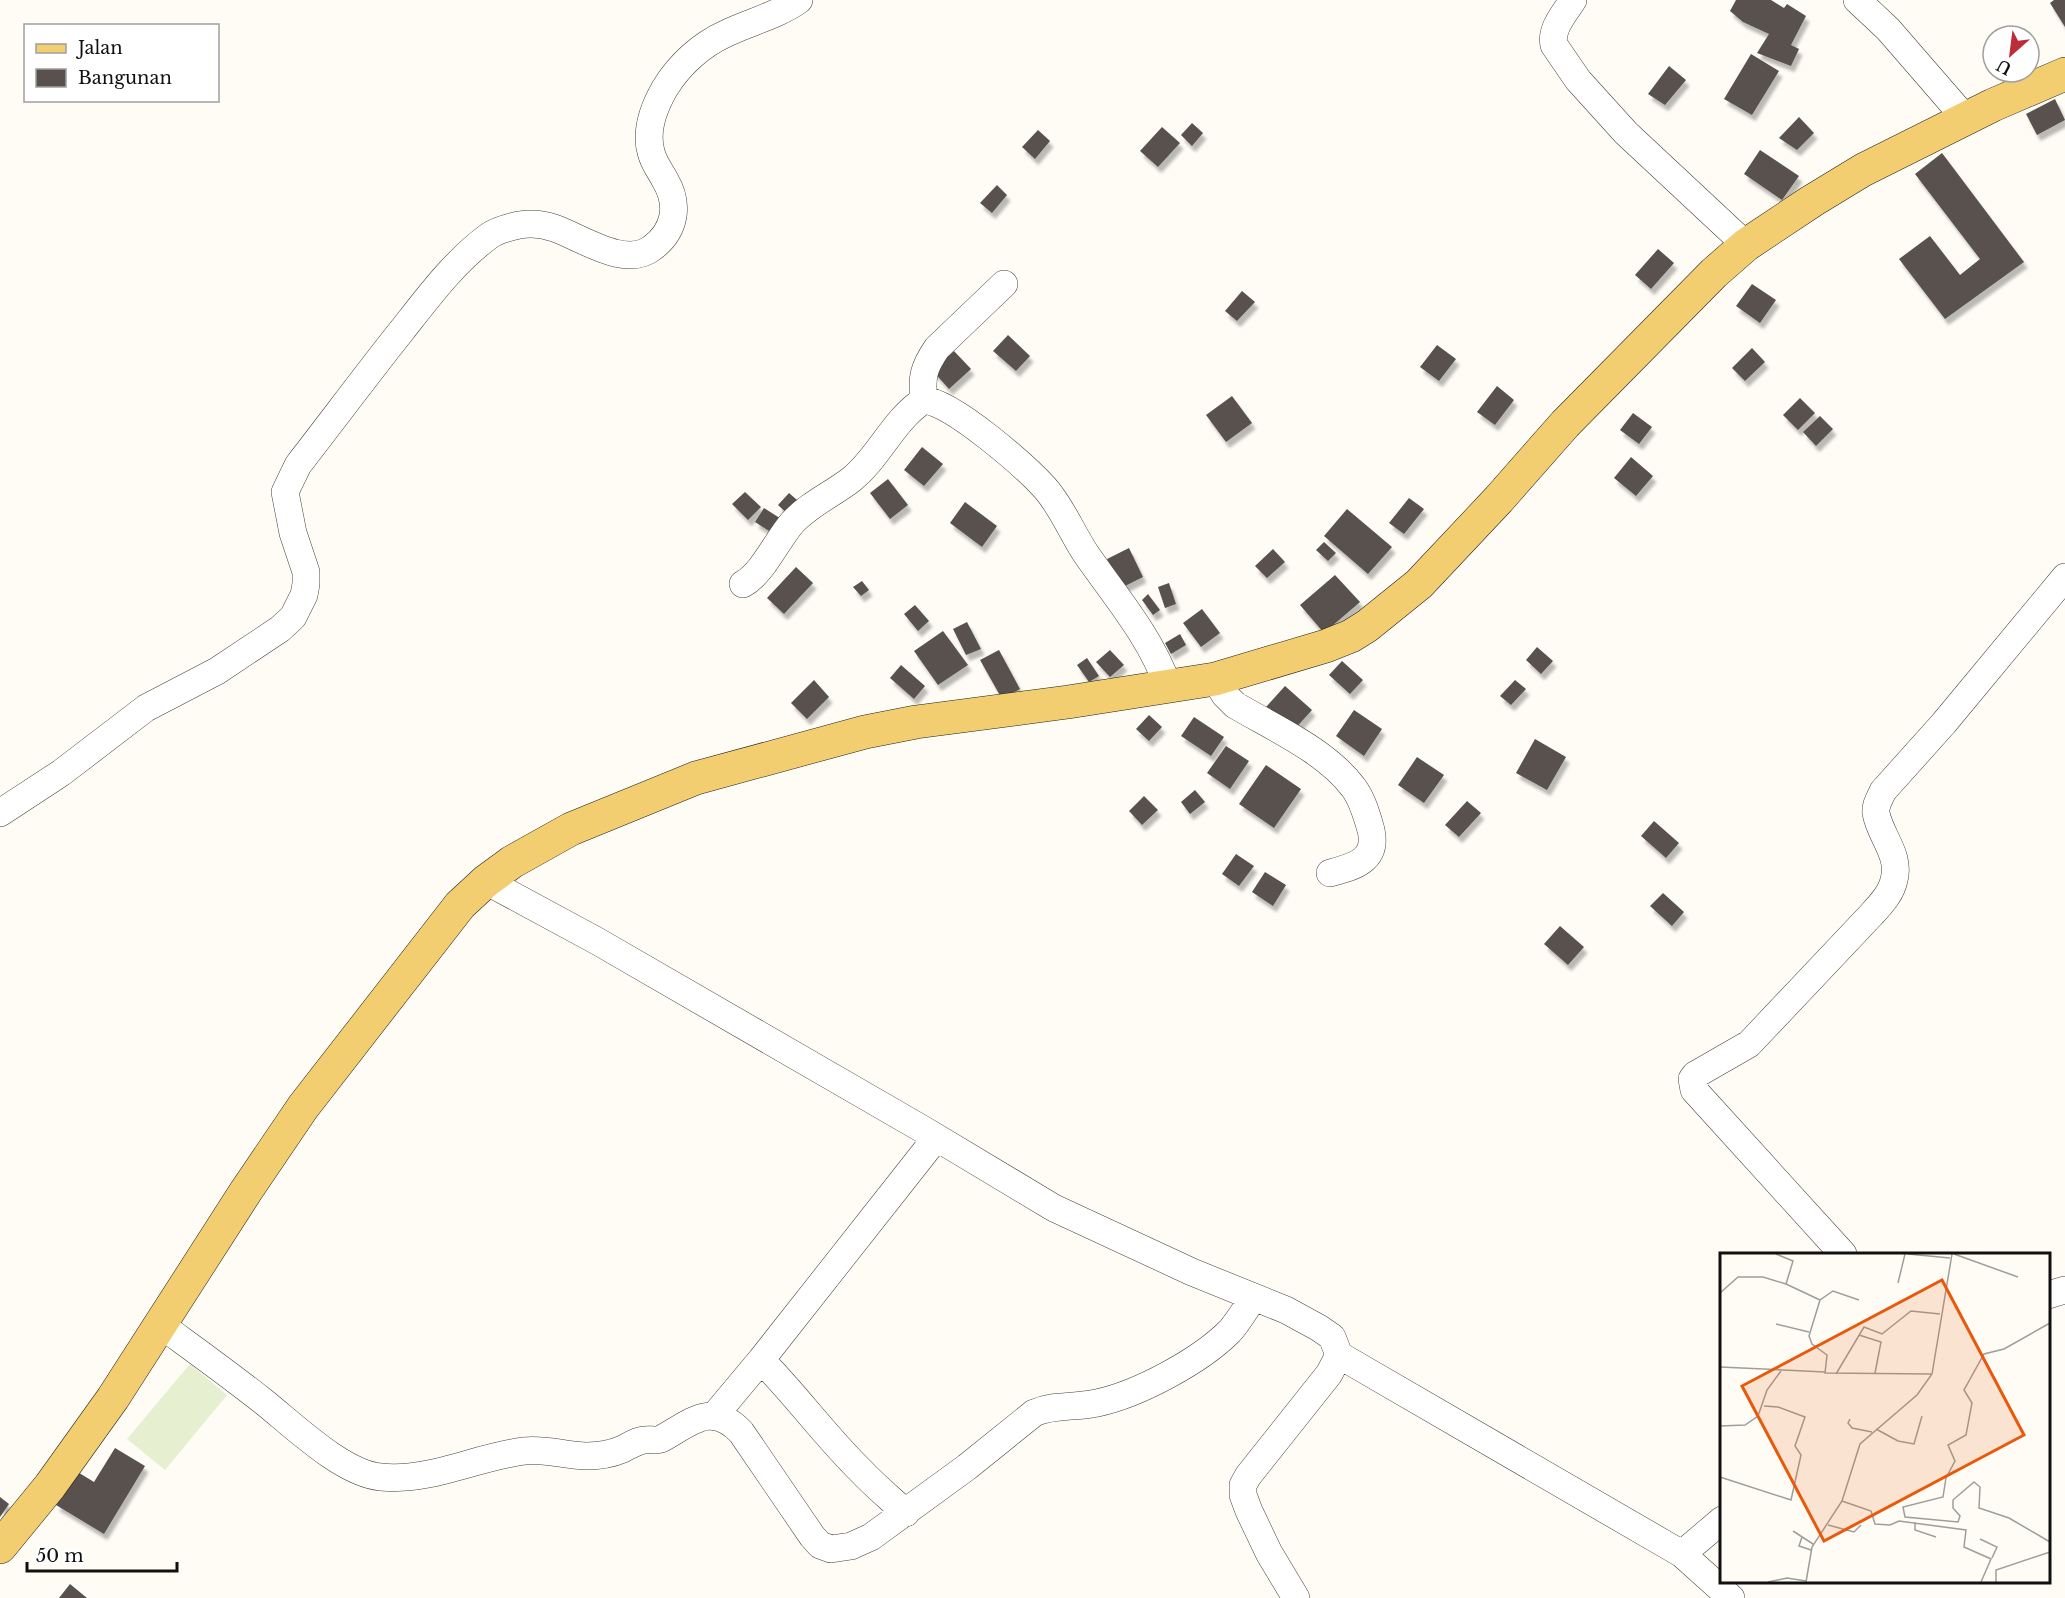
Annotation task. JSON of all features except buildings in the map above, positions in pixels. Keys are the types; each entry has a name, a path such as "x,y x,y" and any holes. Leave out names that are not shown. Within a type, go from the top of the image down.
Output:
{"main road":[{"path":"0,1547 50,1486 113,1398 194,1270 303,1107 460,905 486,880 512,862 571,829 696,778 865,732 1215,679 1326,646 1367,626 1419,584 1499,499 1565,424 1673,313 1746,246 1863,170 1966,119 2065,74"}],"street":[{"path":"0,813 61,773 146,708 217,671 280,629 293,617 304,595 306,572 293,533 287,503 285,492 288,482 298,465 431,293 462,259 491,234 516,225 535,224 553,227 609,252 623,255 639,254 650,250 660,241 671,223 675,210 666,181 655,165 648,137 651,117 666,87 696,51 724,34 771,15 799,0"},
{"path":"1573,0 1558,24 1552,39 1578,80 1626,134 1746,246"},
{"path":"1857,0 1888,29 1966,119"},
{"path":"924,400 922,381 929,359 937,348 1004,284"},
{"path":"743,584 753,576 793,522 852,479 898,422 924,400 930,401 973,427 1010,454 1046,489 1086,554 1125,606 1159,661 1168,686"},
{"path":"1842,1253 1694,1090 1692,1079 1695,1075 1749,1044 1889,893 1896,870 1889,842 1876,812 1883,791 1944,723 2065,577"},
{"path":"1215,679 1225,695 1235,705 1321,756 1355,789 1368,818 1372,836 1371,847 1363,862 1330,873"},
{"path":"486,880 597,941 1054,1208 1192,1272 1286,1310 1319,1328 1332,1337 1339,1355 1682,1554 1731,1598"},
{"path":"714,1415 761,1360 936,1138"},
{"path":"2050,1294 2065,1290"},
{"path":"161,1325 263,1401 313,1442 349,1466 368,1475 380,1477 400,1478 436,1472 480,1459 526,1450 545,1450 585,1456 607,1455 644,1440 662,1439 704,1416 714,1415 731,1422 741,1432 812,1536 824,1547 831,1549 851,1546 871,1537 968,1467 1034,1413 1045,1408 1097,1404 1119,1397 1198,1357 1231,1330 1254,1297"},
{"path":"1296,1598 1269,1553 1249,1511 1243,1495 1243,1485 1329,1374 1339,1355"},
{"path":"761,1360 861,1471 906,1513"},
{"path":"1682,1554 1720,1522"}],"green space":[{"path":"190,1364 227,1395 165,1470 127,1439"}]}
